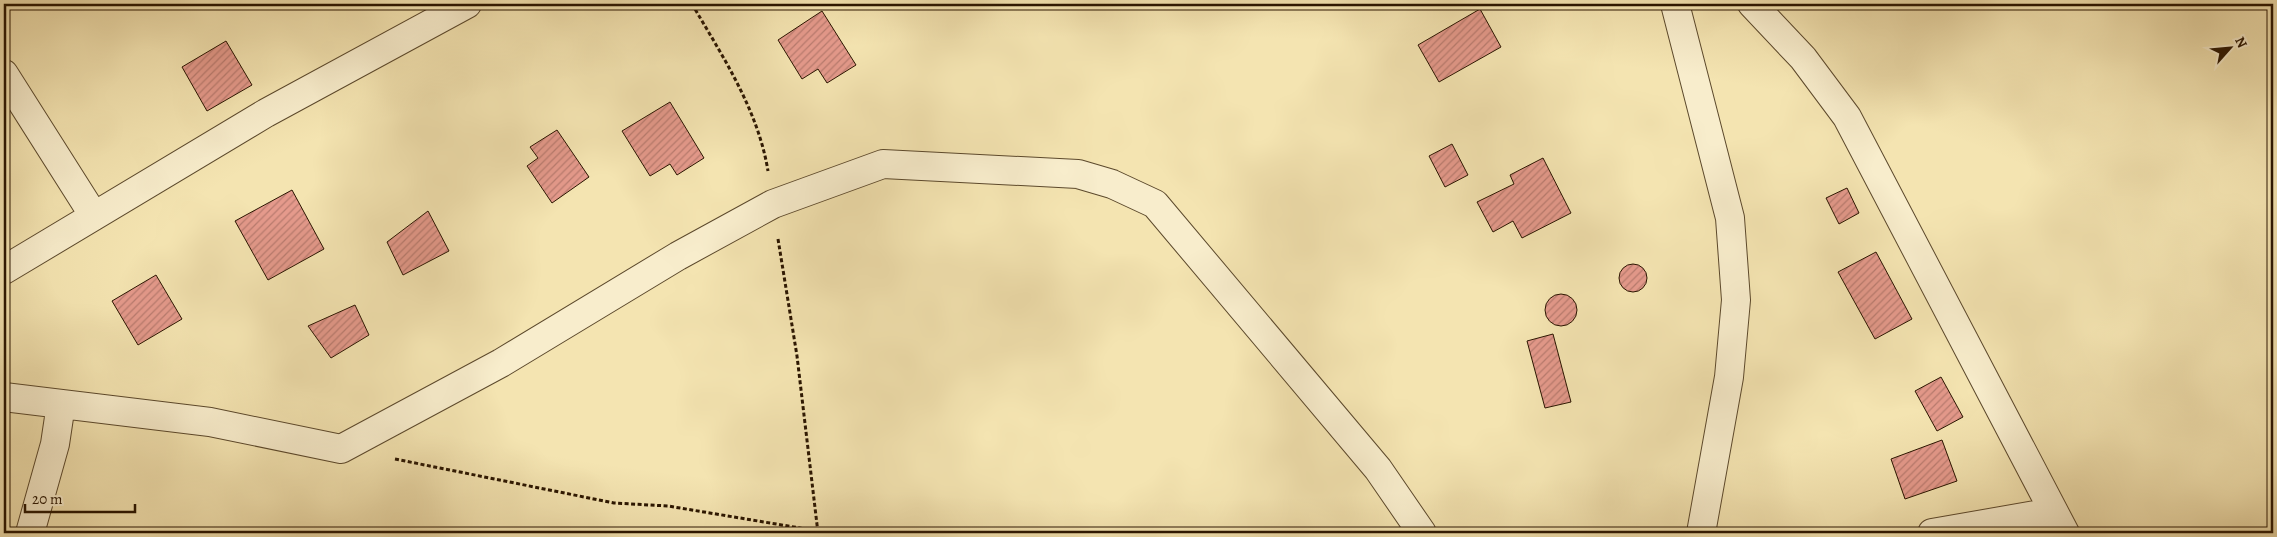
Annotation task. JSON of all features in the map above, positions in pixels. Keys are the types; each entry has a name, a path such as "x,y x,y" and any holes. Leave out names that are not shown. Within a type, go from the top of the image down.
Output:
{"street":[{"path":"4,270 266,113 467,4"},
{"path":"1675,4 1730,218 1736,300 1729,378 1701,533"},
{"path":"1752,4 1803,58 1847,117 2059,522 1932,533"},
{"path":"4,74 94,216"},
{"path":"4,397 210,422 341,449 501,363 678,256 773,204 883,164 1078,174 1112,184 1155,204 1378,469 1422,533"},
{"path":"30,533 55,444 61,404"}],"path":[{"path":"341,449 464,471 614,502 668,506 818,532 797,356 764,147 740,86 692,4"}],"building":[{"path":"1480,9 1501,47 1439,82 1418,45"},
{"path":"822,11 856,65 827,83 818,69 802,79 778,40"},
{"path":"226,41 252,85 207,111 182,67"},
{"path":"670,102 704,158 677,175 670,164 650,176 622,131"},
{"path":"557,130 589,177 552,203 527,166 538,158 530,147"},
{"path":"1452,144 1468,175 1445,187 1429,156"},
{"path":"1543,158 1571,213 1522,238 1513,221 1493,232 1477,202 1514,184 1510,175"},
{"path":"1847,188 1859,213 1839,224 1826,198"},
{"path":"292,190 324,249 268,280 235,221"},
{"path":"428,211 449,251 403,275 387,242"},
{"path":"1876,252 1912,319 1875,339 1838,272"},
{"path":"1633,264 1643,268 1647,278 1643,288 1633,292 1623,288 1619,278 1623,268"},
{"path":"156,275 182,319 138,345 112,301"},
{"path":"1561,294 1572,299 1577,310 1572,321 1561,326 1550,321 1545,310 1550,299"},
{"path":"355,305 369,335 331,358 308,326"},
{"path":"1553,334 1571,402 1545,408 1527,341"},
{"path":"1941,377 1963,417 1937,431 1915,391"},
{"path":"1942,440 1957,481 1905,499 1891,459"}]}
